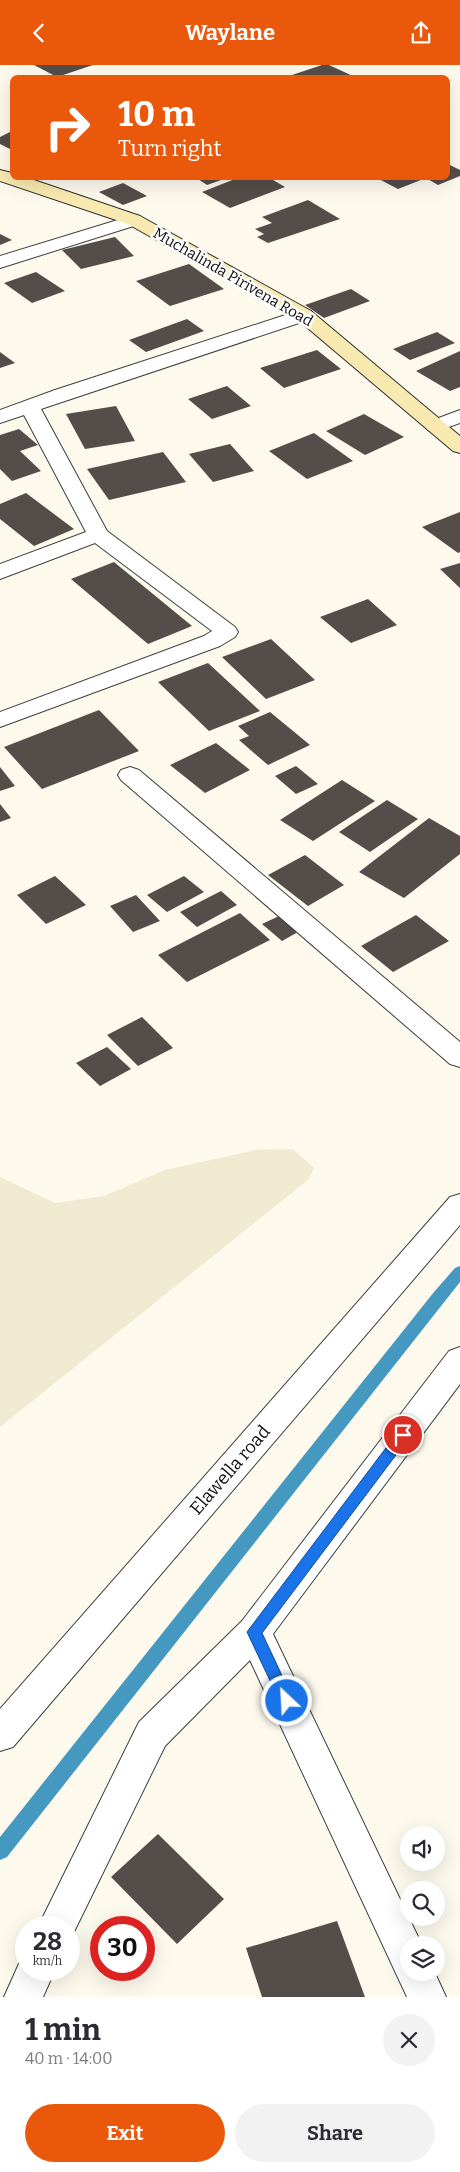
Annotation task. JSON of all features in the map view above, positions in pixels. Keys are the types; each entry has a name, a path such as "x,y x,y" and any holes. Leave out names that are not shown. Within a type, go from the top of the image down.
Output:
{"street":[{"name":"Muchalinda Pirivena Road","path":"15,180 134,220 304,315 460,447"},
{"path":"0,262 134,220"},
{"path":"0,417 304,315"},
{"path":"0,720 212,641 227,632 98,535 29,406"},
{"path":"435,426 460,416"},
{"path":"0,572 98,535"},
{"path":"130,775 460,1057"},
{"name":"Elawella road","path":"0,1735 460,1205"},
{"path":"62,1916 152,1734 254,1632 460,1360"},
{"path":"254,1632 400,1940"},
{"path":"23,1997 31,1981"},
{"path":"419,1981 427,1997"}],"shaded area":[{"path":"293,1149 314,1168 308,1180 0,1427 0,1177 55,1203 104,1196 165,1170 256,1150"}],"building":[{"path":"34,65 93,65 63,75 53,75"},
{"path":"322,65 329,65 351,75 292,75"},
{"path":"10,132 10,149 0,144 0,137"},
{"path":"450,165 460,170 460,176 438,185 429,180 450,180"},
{"path":"200,180 221,180 207,185"},
{"path":"232,180 273,180 285,187 230,208 202,192"},
{"path":"381,180 421,180 398,189"},
{"path":"123,183 147,196 123,205 99,192"},
{"path":"308,200 340,219 268,243 257,237 264,234 255,229 272,223 262,217"},
{"path":"0,234 12,240 0,245"},
{"path":"115,237 134,256 81,269 62,250"},
{"path":"189,264 224,289 170,306 136,281"},
{"path":"36,272 65,291 32,303 4,283"},
{"path":"351,289 370,301 324,318 305,305"},
{"path":"187,319 204,331 146,352 129,340"},
{"path":"437,332 455,343 410,360 393,349"},
{"path":"317,350 341,369 284,388 260,368"},
{"path":"460,351 460,387 450,391 416,371"},
{"path":"0,352 15,363 0,368"},
{"path":"227,386 251,406 212,419 188,399"},
{"path":"116,406 135,441 85,449 66,414"},
{"path":"364,414 404,437 365,455 326,431"},
{"path":"19,429 38,445 20,451 41,471 12,481 0,469 0,435"},
{"path":"314,433 353,461 307,479 269,451"},
{"path":"230,444 254,471 213,482 189,454"},
{"path":"163,452 186,482 109,500 87,469"},
{"path":"26,493 74,529 34,546 0,519 0,504"},
{"path":"460,512 460,552 458,553 422,527"},
{"path":"114,562 192,626 148,644 71,579"},
{"path":"460,563 460,588 440,569"},
{"path":"368,599 397,625 351,643 320,617"},
{"path":"271,639 315,680 266,699 222,657"},
{"path":"208,663 260,711 209,731 158,682"},
{"path":"99,710 139,751 42,789 4,747"},
{"path":"270,712 310,745 268,765 239,740 249,736 238,726"},
{"path":"216,743 250,770 205,793 170,765"},
{"path":"296,766 318,784 296,794 275,776"},
{"path":"0,767 15,786 0,791"},
{"path":"342,780 375,801 313,841 280,820"},
{"path":"387,800 418,819 370,852 339,832"},
{"path":"0,804 11,818 0,822"},
{"path":"429,818 460,836 460,854 404,898 359,872"},
{"path":"305,855 344,885 308,906 268,875"},
{"path":"55,876 86,905 46,924 17,895"},
{"path":"184,876 204,892 167,912 147,895"},
{"path":"221,891 237,905 197,927 180,912"},
{"path":"136,895 160,921 133,932 110,906"},
{"path":"240,913 270,940 187,982 158,955"},
{"path":"416,915 449,941 393,972 361,946"},
{"path":"279,916 298,932 282,941 262,924"},
{"path":"142,1017 173,1048 138,1066 107,1035"},
{"path":"107,1047 131,1069 100,1086 76,1063"},
{"path":"158,1834 224,1899 177,1944 155,1922 155,1916 149,1916 111,1877"},
{"path":"337,1921 365,1997 262,1997 246,1948"}],"waterway":[{"path":"0,1851 439,1296 460,1272"}],"route":[{"path":"287,1701 254,1632 403,1435"}]}
